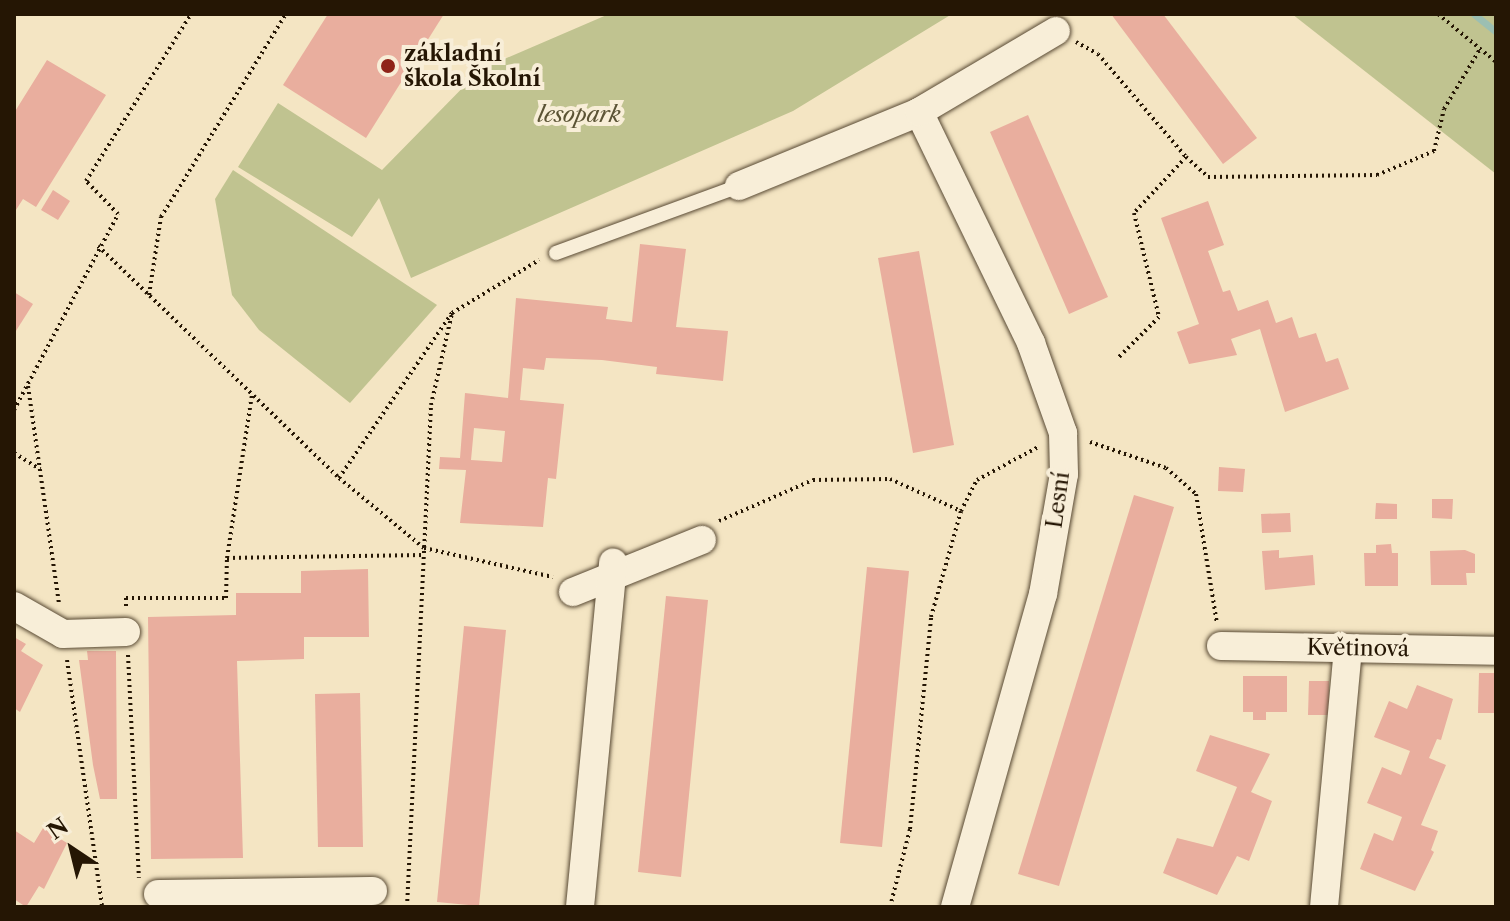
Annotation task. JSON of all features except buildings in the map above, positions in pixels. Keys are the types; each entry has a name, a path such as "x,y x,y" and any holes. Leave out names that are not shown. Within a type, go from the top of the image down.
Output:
{"street":[{"path":"739,186 919,112 1056,31"},
{"name":"Lesní","path":"919,112 1031,343 1063,433 1064,474 1043,594 955,907"},
{"path":"570,586 705,533"},
{"path":"580,907 612,570"},
{"path":"14,606 63,634 126,632"},
{"name":"Květinová","path":"1221,646 1496,651"},
{"path":"1324,907 1348,648"},
{"path":"149,893 294,900 373,891"}],"lane":[{"path":"556,253 739,186"}],"path":[{"path":"14,410 48,353 98,246 118,214 86,181 191,14"},
{"path":"149,295 161,217 286,14"},
{"path":"1438,14 1496,62"},
{"path":"1056,31 1098,54 1186,157 1208,177 1377,175 1434,151 1444,109 1480,49"},
{"path":"1118,358 1159,317 1134,213 1186,157"},
{"path":"98,246 339,478 424,548 570,586"},
{"path":"339,478 452,313 515,270 556,253"},
{"path":"407,907 431,405 452,313"},
{"path":"149,893 126,632 126,598 226,598 227,558 252,394"},
{"path":"14,453 40,469"},
{"path":"705,533 813,480 890,479 961,511"},
{"path":"227,558 424,555"},
{"path":"99,882 102,907"}],"green space":[{"name":"lesopark","path":"609,14 952,14 793,111 411,278 379,198 352,237 238,167 278,103 382,170 481,69"},
{"path":"1292,14 1496,14 1496,174"},
{"path":"233,170 437,305 350,403 259,330 232,295 215,199"}],"waterway":[{"path":"1474,14 1496,32"}],"place":[{"name":"základní škola Školní","path":"388,66"}]}
